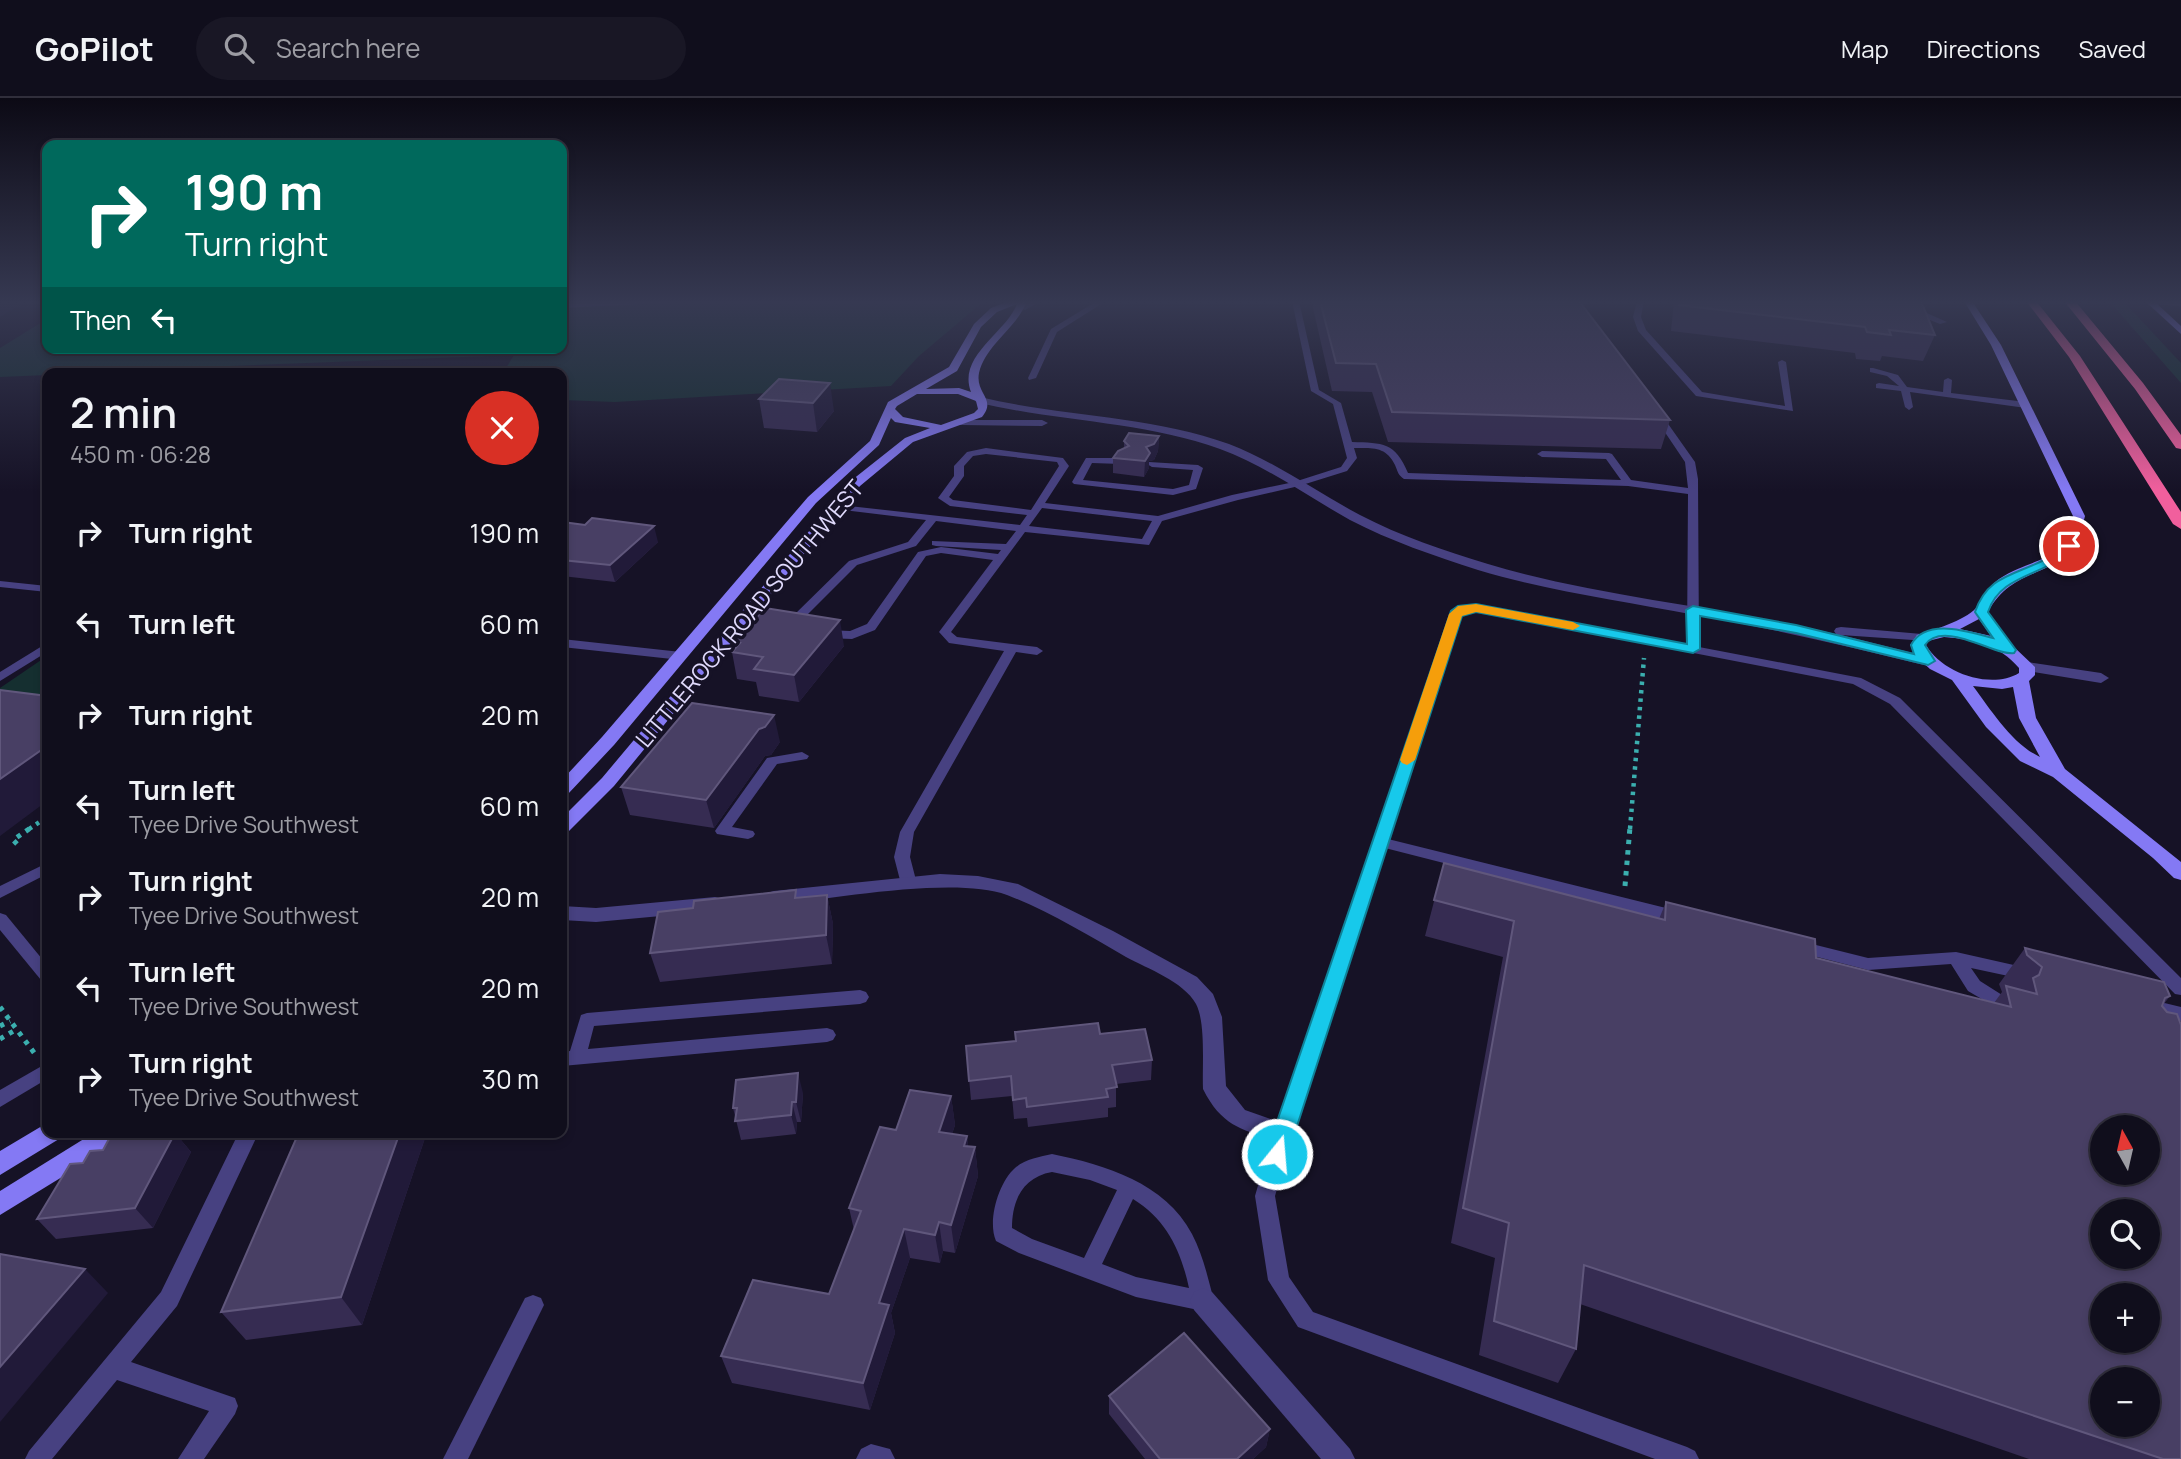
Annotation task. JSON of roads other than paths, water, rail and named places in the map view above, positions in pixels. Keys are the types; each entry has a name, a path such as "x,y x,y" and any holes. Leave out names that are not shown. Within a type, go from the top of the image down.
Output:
{"highway":[{"path":"2079,365 2181,524"},
{"path":"2121,365 2181,445"}],"main road":[{"name":"LITTLEROCK ROAD SOUTHWEST","path":"567,784 681,656 813,500 875,443 890,409 898,399 953,369 956,365"},
{"path":"890,409 899,420 910,424 958,423 978,415 983,409 973,379 978,365"},
{"path":"2006,365 2070,492 2079,516 2078,533 2069,546 2049,563 2004,581 1986,597 1981,612 1944,632 1922,638 1918,645 1928,661 1958,677 1994,685 2024,674"},
{"path":"907,395 946,390 979,399"},
{"name":"LITTLEROCK ROAD SOUTHWEST","path":"567,823 607,782 835,506 873,468 909,440 958,423"},
{"path":"1981,612 2024,674 2020,699 2029,727 2059,773"},
{"path":"1944,632 1978,637 2009,650"},
{"path":"1958,677 2007,740 2026,757 2059,773 2117,817 2181,873"},
{"path":"0,1164 42,1138"},
{"path":"0,1204 106,1138"}],"street":[{"path":"979,399 1021,410 1153,427 1223,446 1252,458 1320,499 1397,537 1484,567 1551,584 1796,629 1928,661"},
{"path":"958,423 1115,423"},
{"path":"1796,629 1922,638"},
{"path":"2024,674 2101,678"},
{"path":"760,899 940,881 978,883 1011,890 1105,936 1190,983 1205,1000 1211,1017 1215,1089 1237,1117 1283,1133"},
{"path":"567,913 596,915 732,902"},
{"path":"1203,1301 1340,1459"},
{"path":"871,1459 880,1459"}],"lane":[{"path":"1032,378 1038,365"},
{"path":"1037,651 953,640 946,632 1022,529 1036,509 1056,480 1064,466 1060,460 985,451 970,454 959,466 959,476 943,498 950,503 1036,509 1158,519 1296,484 1344,469 1352,458 1337,403 1315,391 1309,365"},
{"path":"1672,365 1699,394 1790,409 1782,365"},
{"path":"1873,370 1896,376 1905,389 1909,407"},
{"path":"1947,394 1948,380"},
{"path":"1879,386 2026,405"},
{"path":"1648,402 1690,462 1693,492 1693,649"},
{"path":"1349,444 1377,445 1393,451 1404,476 1628,483 1693,492"},
{"path":"1542,454 1609,456 1628,483"},
{"path":"1077,482 1089,460 1121,461"},
{"path":"1152,464 1198,468 1193,487"},
{"path":"1056,480 1173,492 1193,487"},
{"path":"1193,487 1215,503"},
{"path":"835,506 1145,543 1158,519"},
{"path":"933,519 912,544 853,563 798,617 796,624 803,629 838,636 862,632 871,627 922,554 941,550 1004,553"},
{"path":"0,584 42,588"},
{"path":"1687,1459 1306,1320 1279,1280 1265,1196 1283,1133 1456,614 1463,608 1476,608 1857,681 1895,701 2181,989"},
{"path":"567,644 681,656"},
{"path":"909,884 902,857 908,832 1012,648"},
{"path":"0,677 42,650"},
{"path":"748,834 722,831 772,761 802,756"},
{"path":"1380,842 1695,921"},
{"path":"0,892 42,870"},
{"path":"0,919 42,969"},
{"path":"1782,942 1868,964 1956,958 2038,977"},
{"path":"1956,958 1973,986 2004,1005"},
{"path":"569,1059 587,1020 860,997"},
{"path":"2129,1001 2181,1014"},
{"path":"569,1059 827,1035"},
{"path":"0,1098 42,1064"},
{"path":"37,1459 169,1299 246,1138"},
{"path":"1052,1163 1103,1175 1128,1188 1156,1204 1184,1237 1203,1301 1136,1287 1089,1270 1012,1241 1003,1234 1000,1226 1013,1182 1037,1165 1052,1163"},
{"path":"1089,1270 1128,1188"},
{"path":"455,1459 533,1305"},
{"path":"112,1367 227,1406 190,1459"}]}
